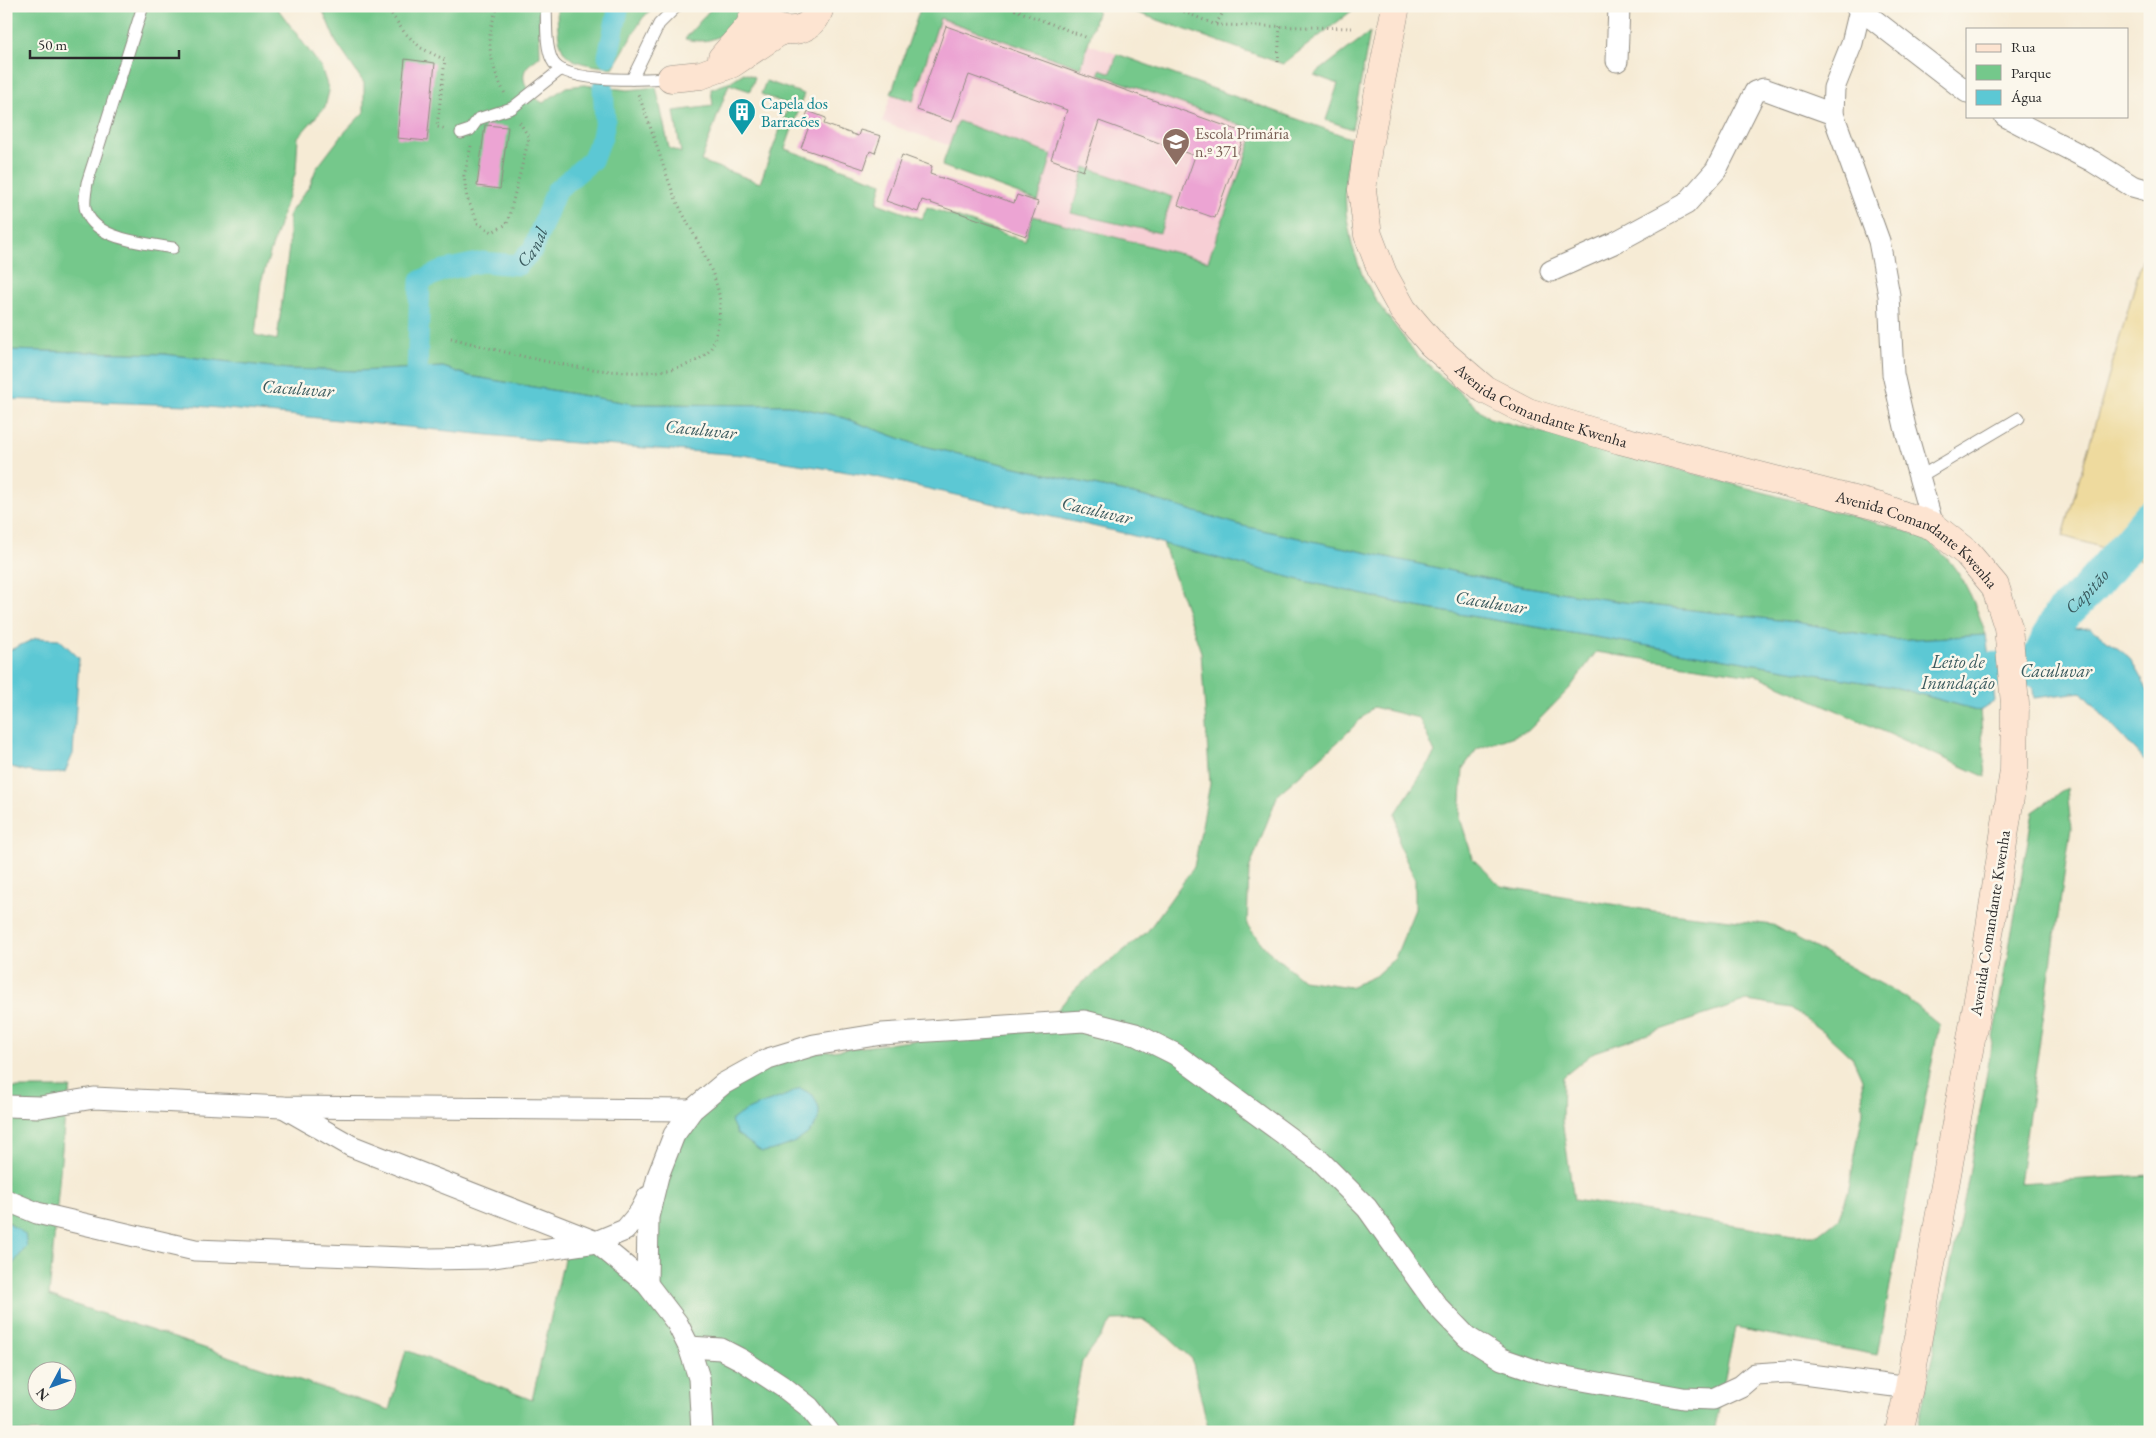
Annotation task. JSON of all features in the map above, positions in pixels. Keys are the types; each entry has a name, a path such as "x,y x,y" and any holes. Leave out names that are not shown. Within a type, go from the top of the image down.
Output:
{"main road":[{"path":"759,6 768,23 782,30 797,30 806,26 814,20 820,6"},
{"path":"701,75 738,41 750,27 759,6"},
{"name":"Avenida Comandante Kwenha","path":"1396,6 1368,146 1362,190 1368,235 1383,274 1403,310 1432,344 1484,389 1528,412 1620,440 1877,506 1933,526 1967,553 1995,586 2008,627 2015,704 2014,771 2001,863 1909,1388 1899,1432"},
{"path":"670,78 701,75 731,64 782,30"}],"street":[{"path":"1617,61 1619,6"},
{"path":"1933,526 1921,476 1905,427 1893,374 1889,295 1879,241 1833,114 1834,88 1852,43 1859,7 1966,91"},
{"path":"1551,271 1614,243 1686,204 1716,170 1755,92 1764,89 1833,114"},
{"path":"2009,118 2092,161 2132,186 2150,191"},
{"path":"6,1200 37,1213 195,1250 430,1259 487,1258 596,1242 624,1230 640,1212 658,1176 674,1135 692,1110 723,1084 768,1059 814,1045 882,1034 1084,1021 1135,1034 1175,1054 1318,1159 1367,1208 1437,1306 1467,1337 1502,1359 1543,1373 1683,1398 1713,1399 1741,1386 1755,1374 1788,1372 1909,1388"},
{"path":"6,1106 40,1107 94,1098 282,1107 692,1110"},
{"path":"282,1107 351,1146 596,1242 646,1284 677,1323 689,1347 699,1378 702,1432"},
{"path":"646,1284 648,1217 658,1176"},
{"path":"689,1347 721,1350 742,1360 786,1389 809,1407 829,1432"}],"lane":[{"path":"143,6 87,183 85,207 93,223 112,236 173,248"},
{"path":"546,6 550,53 552,60 560,70 580,75 632,79 670,78"},
{"path":"632,79 659,24 677,6"},
{"path":"461,133 470,130 478,119 512,108 560,70"},
{"path":"1921,476 2019,418"}],"path":[{"path":"1005,6 1088,38"},
{"path":"1014,10 1031,6"},
{"path":"1170,6 1216,25 1352,28"},
{"path":"1216,25 1227,6"},
{"path":"1278,62 1280,26"},
{"path":"451,338 520,355 602,371 650,372 691,364 710,351 718,328 720,304 713,277 695,235 672,192 651,124 632,79"}],"shaded area":[{"name":"Escola Primária n.º 371","path":"921,6 937,6 1086,43 1350,138 1345,183 1346,213 1352,245 1363,277 1377,302 1212,248 1208,261 1197,259 1180,323 1067,226 1033,216 1045,179 882,122"}],"green space":[{"path":"6,6 273,6 278,9 321,67 329,91 325,107 298,137 296,171 261,282 255,335 277,340 289,247 289,214 310,185 316,169 342,135 364,112 364,83 336,42 321,6 539,6 540,56 527,67 524,77 527,88 534,97 543,103 566,87 584,85 628,90 656,87 669,148 681,153 674,111 713,106 711,89 728,83 744,73 755,77 750,91 729,84 701,161 760,183 789,105 761,94 766,81 804,94 785,149 882,183 877,203 922,219 927,207 1025,241 1033,216 1208,261 1255,130 1099,74 1100,69 1111,73 1117,54 1350,138 1345,183 1346,213 1352,245 1363,277 1377,302 1416,354 1489,418 1918,535 1939,550 1957,572 1971,596 1986,635 1895,640 1795,622 1623,602 1521,586 1243,526 1146,497 915,444 838,416 788,405 633,404 469,376 443,367 357,371 288,369 164,354 6,350"},
{"path":"557,6 654,6 642,19 613,68 582,63 566,54 561,47 559,37"},
{"path":"713,6 749,6 729,29 715,38 697,41 685,39"},
{"path":"921,6 1099,6 1081,68 940,18 913,101 891,94"},
{"path":"1118,6 1358,6 1283,64"},
{"path":"1370,32 1352,129 1326,120 1338,84 1314,75"},
{"path":"958,121 1052,155 1038,201 942,166"},
{"path":"1085,167 1172,197 1160,233 1071,213"},
{"path":"1163,543 1300,580 1417,607 1898,688 1980,711 1986,777 1759,676 1596,652 1570,688 1528,731 1477,749 1463,768 1460,818 1473,859 1501,886 1654,911 1773,925 1905,997 1939,1025 1877,1355 1735,1328 1714,1432 1209,1432 1192,1359 1168,1337 1142,1319 1113,1320 1082,1362 1069,1432 6,1432 6,1273 13,1264 11,1223 6,1221 6,1088 71,1088 66,1104 49,1296 389,1410 406,1350 532,1400 567,1246 596,1242 646,1284 648,1217 674,1135 768,1059 1045,1024 1076,988 1147,932 1194,867 1210,784 1201,652","holes":["1373,707 1419,718 1435,753 1396,813 1399,845 1415,879 1415,909 1395,958 1375,976 1350,987 1303,980 1266,949 1247,925 1249,869 1278,794 1339,741","1747,1001 1791,1008 1826,1034 1853,1059 1862,1079 1863,1111 1848,1193 1838,1219 1818,1235 1793,1235 1574,1200 1562,1120 1563,1077 1594,1052"]},
{"path":"2067,788 2071,828 2019,1183 2150,1175 2150,1432 1917,1432 1966,1191 2033,812"}],"sand":[{"path":"2150,232 2150,562 2063,536"}],"water":[{"name":"Leito de Inundação","path":"6,350 164,354 288,369 357,371 443,367 469,376 633,404 788,405 838,416 915,444 1146,497 1243,526 1521,586 1623,602 1795,622 1895,640 1986,635 1995,701 1980,711 1898,688 1417,607 1300,580 1123,533 872,476 743,455 548,441 188,405 6,399"},
{"path":"2091,628 2129,657 2150,694 2150,766 2081,692 2034,698 2028,645 2040,630"},
{"path":"36,638 59,639 79,658 73,754 65,772 36,773 6,765 6,652"},
{"path":"800,1088 813,1095 819,1109 818,1119 814,1127 799,1140 789,1145 762,1152 737,1134 731,1121 739,1115"},
{"path":"6,1221 25,1234 27,1246 6,1273"}],"building":[{"path":"946,26 1245,133 1215,218 1178,205 1195,156 1099,121 1083,171 1051,159 1067,110 969,75 952,122 917,110"},
{"path":"405,59 435,63 427,141 397,138"},
{"path":"808,111 826,118 824,124 858,136 860,130 881,136 875,153 870,151 864,169 801,148 808,129 802,127"},
{"path":"485,125 508,127 500,189 477,186"},
{"path":"902,155 932,166 930,174 1014,203 1017,195 1038,202 1026,236 922,200 918,212 886,201"}],"waterway":[{"name":"Canal","path":"608,56 619,6"},
{"name":"Canal","path":"404,393 417,376 420,281 444,270 482,262 518,265 533,249 556,191 592,160 602,137 605,121 603,86"},
{"name":"Capitão","path":"2035,669 2059,618 2090,588 2150,518"},
{"name":"Caculuvar","path":"1941,669 1961,671 2080,667"}],"place":[{"name":"Capela dos Barracões","path":"742,136"},
{"name":"Escola Primária n.º 371","path":"1176,166"}]}
